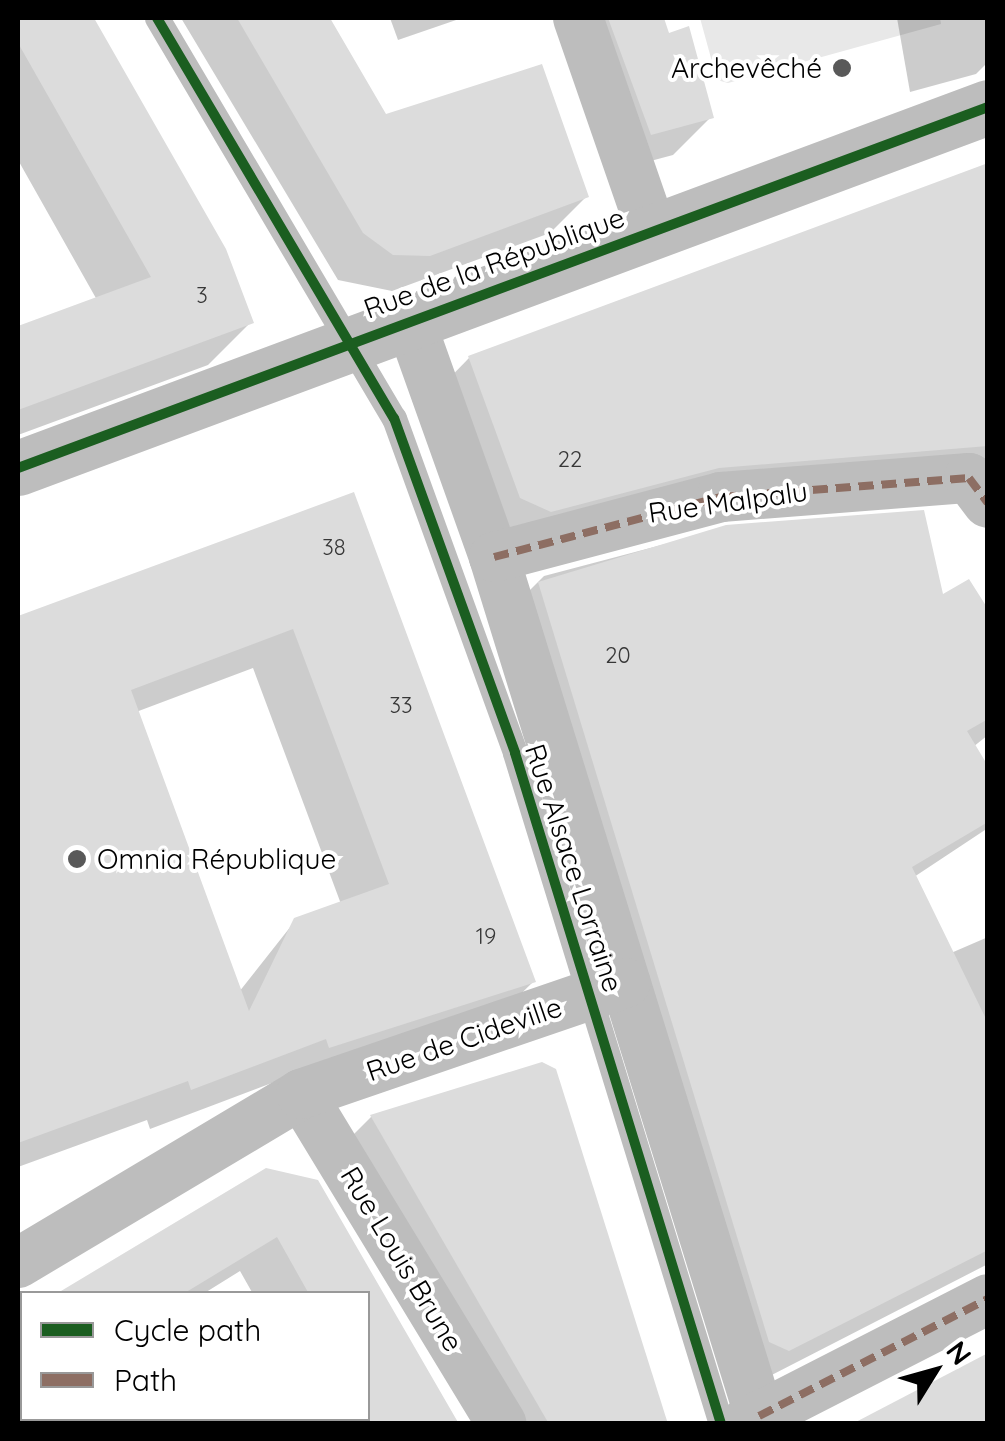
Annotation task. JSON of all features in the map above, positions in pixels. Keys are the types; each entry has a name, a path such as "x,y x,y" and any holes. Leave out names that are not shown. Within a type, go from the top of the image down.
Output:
{"street":[{"path":"578,18 651,229"},
{"name":"Rue de la République","path":"18,468 409,318 988,107"},
{"name":"Rue Alsace Lorraine","path":"409,318 494,558 608,989 747,1422"},
{"name":"Rue Malpalu","path":"494,558 721,497 978,490"},
{"name":"Rue de Cideville","path":"18,1263 301,1094 608,989"},
{"name":"Rue Louis Brune","path":"301,1094 502,1424"},
{"path":"747,1422 988,1299"}],"lane":[{"name":"Rue Alsace Lorraine","path":"157,18 351,340 418,480 608,989"}],"shaded area":[{"path":"700,18 940,18 941,24 728,83 717,80"}],"building":[{"path":"18,18 94,18 226,249 254,323 18,410 18,326 151,277 18,43"},
{"path":"237,18 330,18 386,114 542,64 589,197 430,256 393,255 363,233"},
{"path":"608,18 664,18 669,33 689,26 714,118 651,135"},
{"path":"988,163 988,446 719,468 551,512 520,498 468,356"},
{"path":"354,492 536,982 329,1048 326,1039 191,1090 188,1081 18,1143 18,616","holes":["293,629 389,884 294,918 249,1011 131,690"]},
{"path":"924,510 943,594 969,579 988,609 988,719 967,731 988,766 988,822 912,867 988,1023 988,1250 789,1351 769,1342 538,582 726,525"},
{"path":"542,1062 556,1069 668,1424 549,1424 370,1115"},
{"path":"266,1168 318,1180 459,1424 368,1424 370,1291 307,1291 277,1237 188,1291 61,1291"},
{"path":"988,1353 988,1424 852,1424"}],"marked path":[{"path":"494,557 721,497 969,478 988,503"},
{"path":"759,1416 988,1299"}],"cycle path":[{"path":"157,18 394,418 515,753 721,1424"},
{"path":"18,468 988,107"}],"place":[{"name":"Archevêché","path":"842,68"},
{"name":"Omnia République","path":"77,859"}]}
